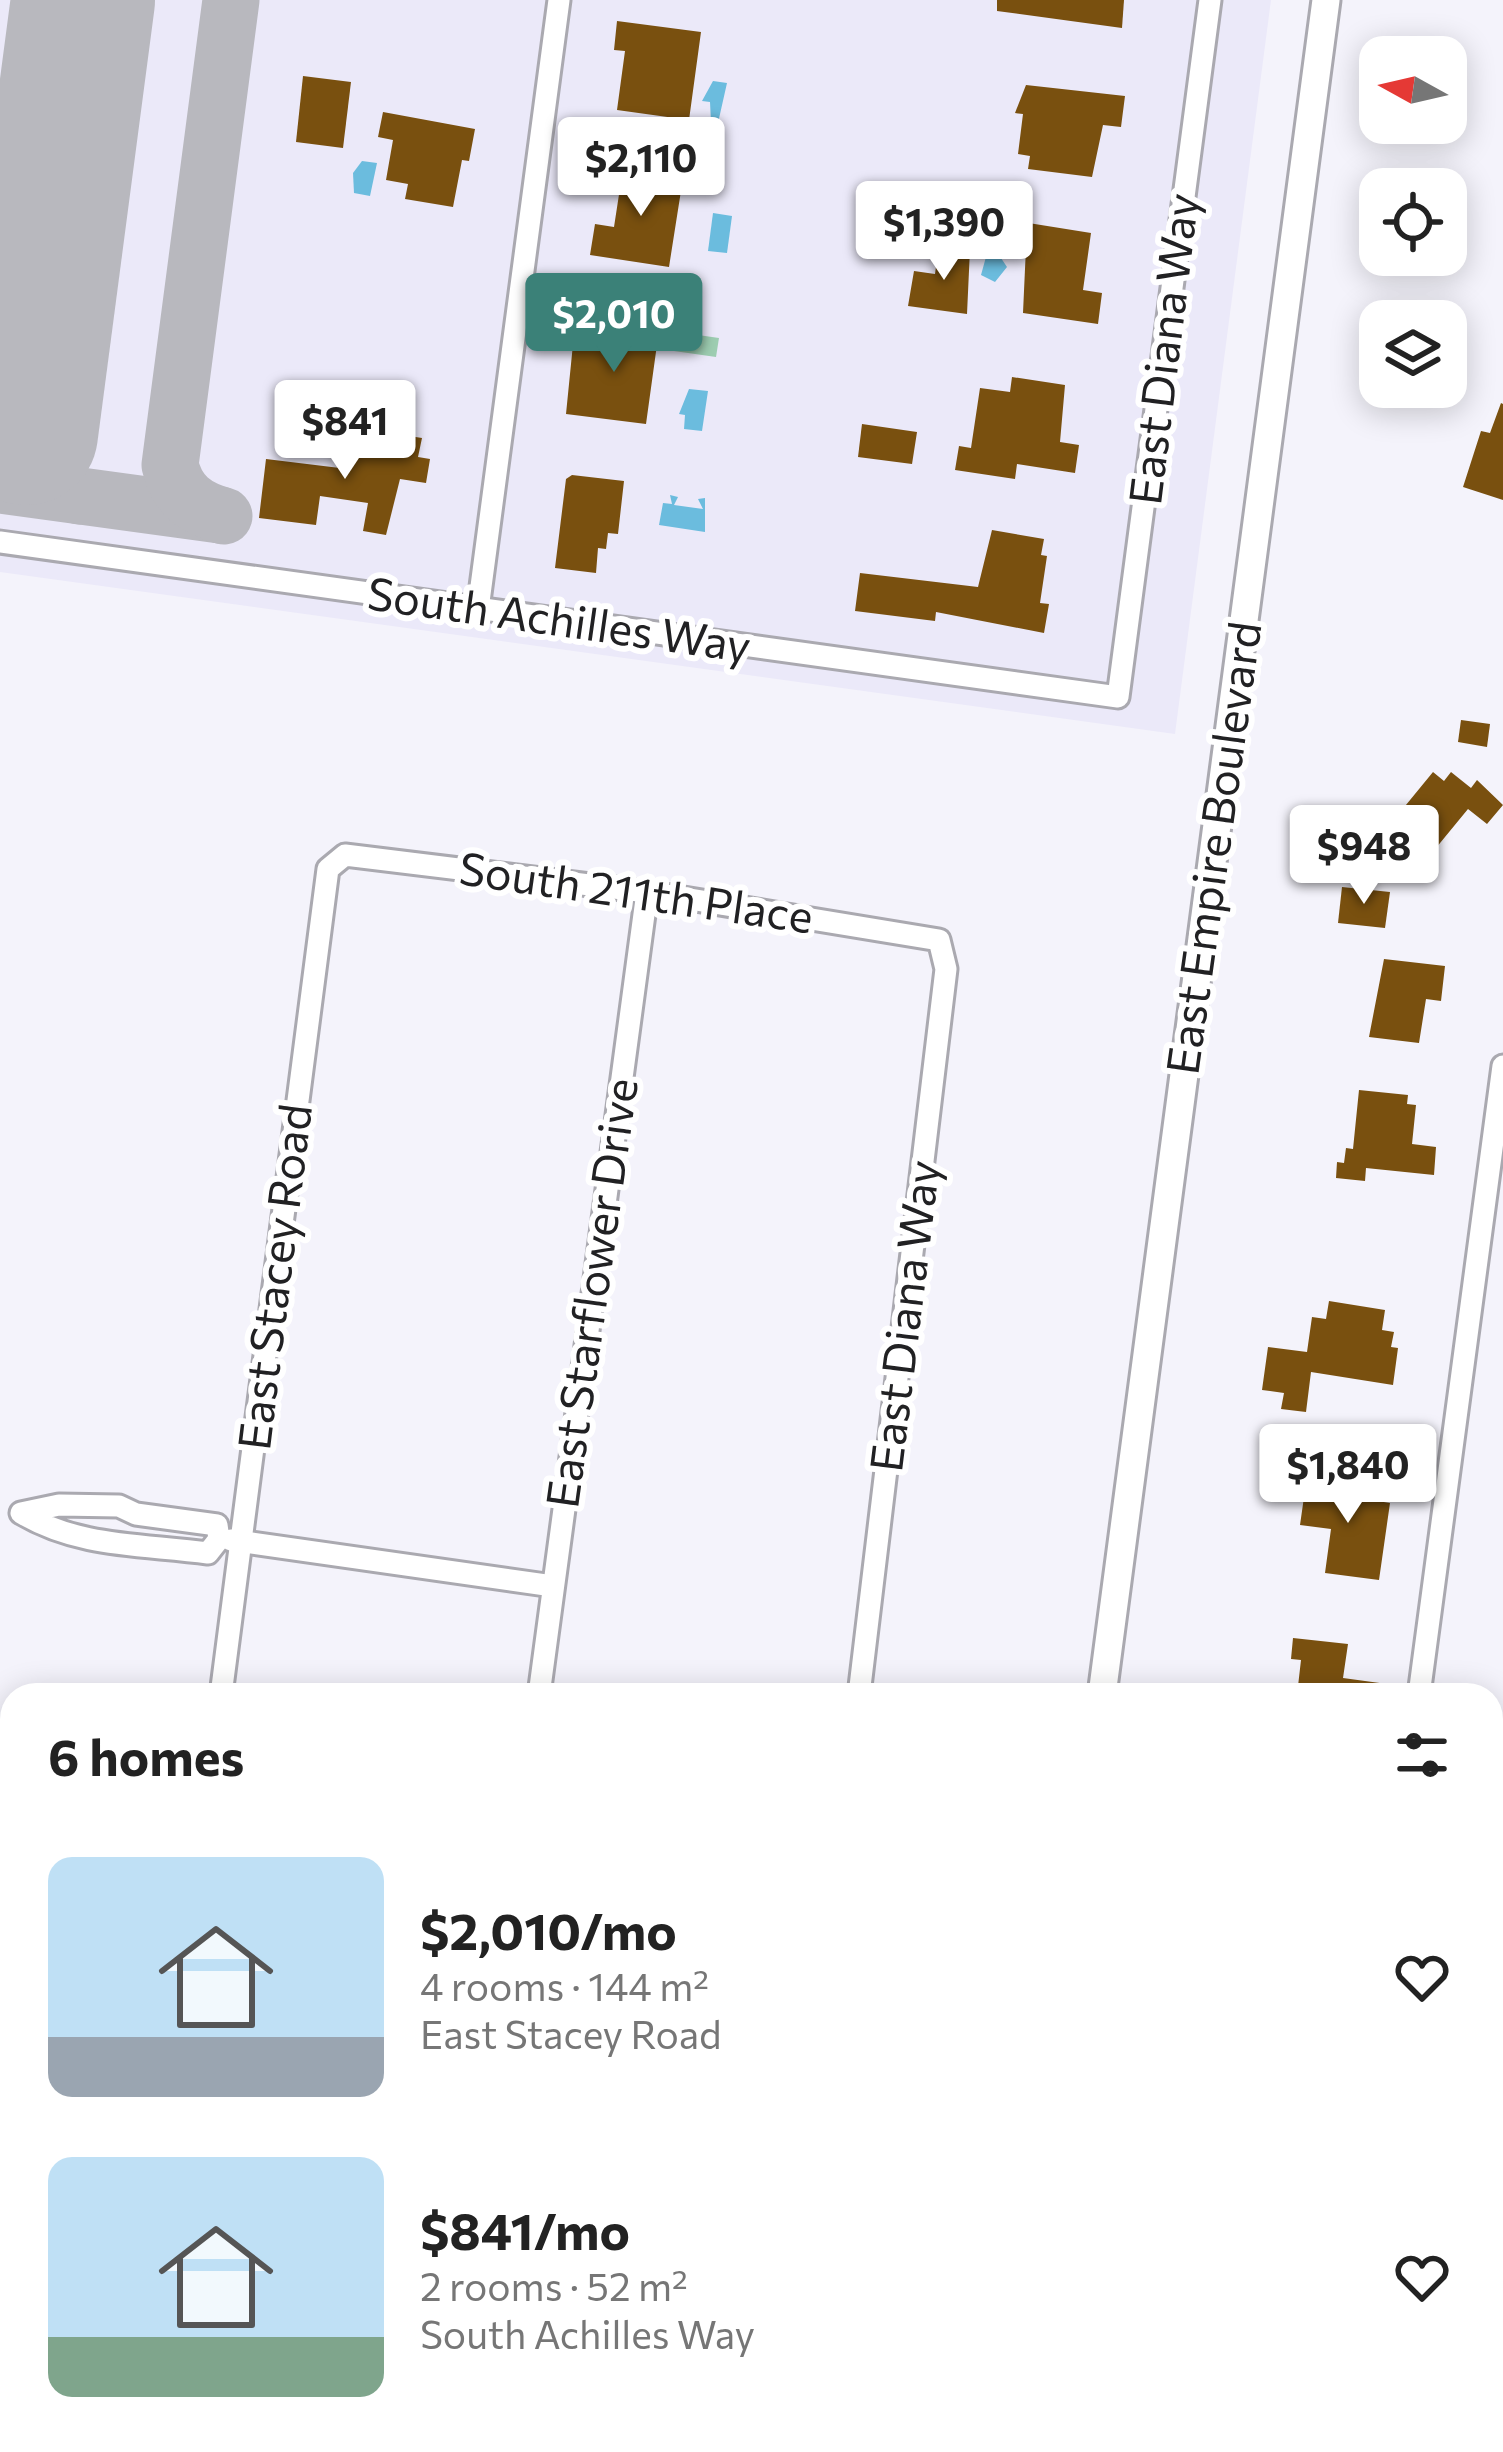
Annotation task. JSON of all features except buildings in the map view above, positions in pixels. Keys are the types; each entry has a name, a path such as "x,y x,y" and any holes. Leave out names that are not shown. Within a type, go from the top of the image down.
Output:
{"street":[{"path":"478,609 559,0"},
{"name":"East Diana Way","path":"1118,698 1210,0"},
{"name":"East Empire Boulevard","path":"1104,1683 1326,0"},
{"name":"South Achilles Way","path":"0,542 1118,698"},
{"name":"South 211th Place","path":"333,861 359,855 647,892 938,940"},
{"name":"East Stacey Road","path":"222,1683 230,1539 333,861"},
{"name":"East Starflower Drive","path":"541,1683 647,892"},
{"name":"East Diana Way","path":"861,1683 946,969 938,940"},
{"path":"1421,1683 1503,1066"},
{"path":"10,1513 59,1504 118,1506 136,1514 217,1525 230,1539 553,1586"},
{"path":"10,1513 55,1533 108,1546 132,1542 208,1553 230,1539"},
{"path":"132,1542 136,1514"}],"shaded area":[{"path":"0,0 1271,0 1175,734 0,572"}],"green space":[{"path":"677,332 719,338 716,357 674,351"}],"water":[{"path":"713,81 727,83 718,123 711,122 710,102 702,101"},
{"path":"362,161 377,163 370,196 354,193 353,173"},
{"path":"713,213 732,216 727,253 708,251"},
{"path":"989,246 1006,246 1001,258 1007,267 995,282 981,275"},
{"path":"689,389 708,391 702,431 684,429 685,415 679,414"},
{"path":"670,495 678,497 674,505 703,509 698,499 705,498 705,532 659,525 663,503 672,504"}],"taxiway":[{"path":"224,516 189,499 170,465 231,0"},
{"path":"26,433 30,456 41,474 79,496"},
{"path":"0,485 220,515"}],"runway":[{"path":"26,433 83,0"}]}
